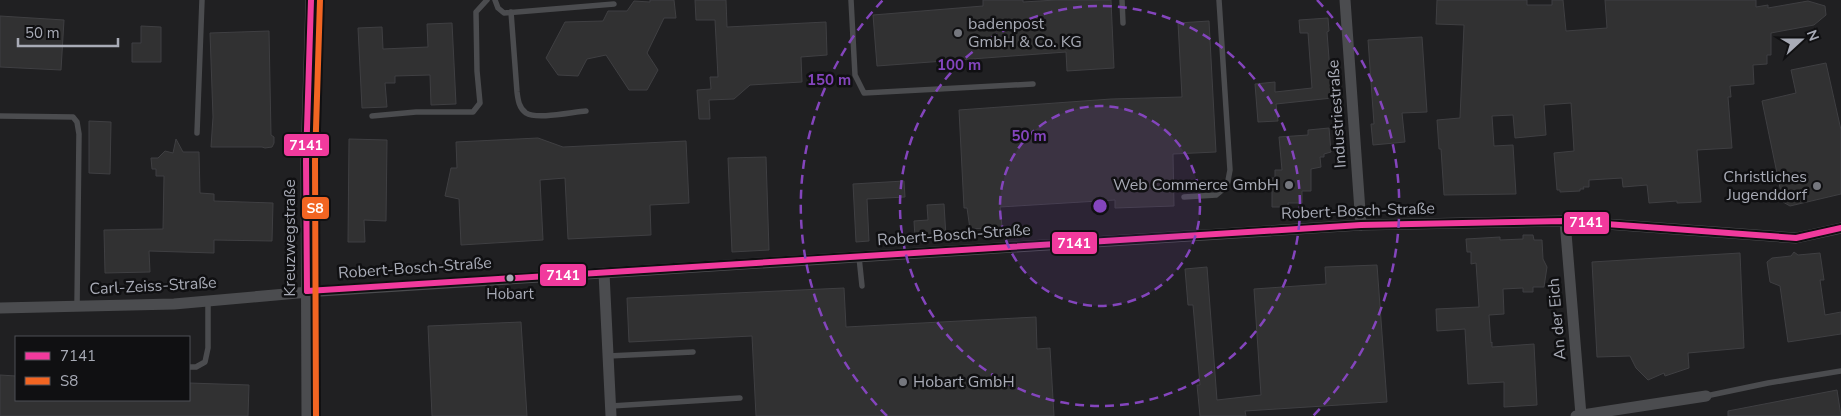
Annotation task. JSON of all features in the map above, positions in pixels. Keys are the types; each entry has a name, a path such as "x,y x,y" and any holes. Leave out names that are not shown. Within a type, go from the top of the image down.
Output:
{"street":[{"name":"Kreuzwegstraße","path":"307,416 306,161 311,0"},
{"name":"Industriestraße","path":"1345,0 1361,225"},
{"name":"Robert-Bosch-Straße","path":"307,292 1361,225 1565,221 1796,238 1841,228"},
{"name":"An der Eich","path":"1565,221 1578,416 1706,396"},
{"path":"604,273 611,411"},
{"name":"Carl-Zeiss-Straße","path":"0,308 174,304 307,292"}],"lane":[{"path":"197,133 202,0"},
{"path":"372,116 416,112 473,112 480,103 477,71 476,12 487,0"},
{"path":"496,0 498,8 504,13 614,4"},
{"path":"851,0 855,75 864,93 1033,84"},
{"path":"1122,0 1124,23"},
{"path":"1184,197 1216,195 1227,186 1230,170 1219,0"},
{"path":"511,12 516,92 522,109 527,114 535,116 586,111"},
{"path":"0,116 73,117 77,122 79,134 77,306"},
{"path":"859,257 862,286"},
{"path":"190,367 196,367 205,362 208,348 208,301"},
{"path":"608,356 693,352"},
{"path":"1706,396 1841,371"},
{"path":"611,411 740,398"}],"shaded area":[{"path":"0,0 1841,0 1841,416 0,416"}],"building":[{"path":"650,0 674,0 676,18 664,18 647,53 658,70 647,90 629,90 606,55 587,59 578,76 558,75 546,58 565,22 603,21 608,11 627,11 634,1 650,2"},
{"path":"695,0 726,0 727,27 826,22 827,55 801,57 802,82 750,85 734,99 709,100 710,119 699,119 697,90 711,89 710,77 718,77 715,20 696,20"},
{"path":"983,0 1023,0 1023,2 1111,0 1114,68 1067,71 1066,52 877,66 873,15 983,6"},
{"path":"1437,0 1527,0 1527,5 1552,5 1552,0 1563,0 1566,31 1607,28 1605,0 1756,0 1756,7 1768,5 1768,8 1808,1 1825,6 1826,15 1814,25 1771,33 1771,55 1767,55 1767,64 1753,65 1754,84 1730,86 1731,97 1728,97 1732,148 1697,150 1701,202 1649,203 1647,185 1623,187 1622,178 1589,180 1589,187 1583,187 1584,189 1580,189 1580,191 1560,192 1560,190 1557,190 1554,153 1574,151 1571,103 1544,105 1546,135 1515,138 1513,115 1492,116 1494,146 1513,145 1516,194 1444,195 1437,120 1460,118 1464,25 1436,24"},
{"path":"0,16 64,20 61,70 0,67"},
{"path":"1328,18 1329,31 1327,32 1332,98 1276,104 1278,121 1258,122 1255,84 1275,82 1275,92 1312,88 1308,33 1300,33 1299,20"},
{"path":"1209,21 1216,152 1173,154 1174,206 1115,208 1115,200 1000,207 1002,227 970,229 967,208 964,208 959,110 1111,99 1182,97 1178,23"},
{"path":"452,23 456,104 431,105 430,75 395,76 395,83 385,83 387,107 362,108 358,28 382,27 383,49 428,47 427,24"},
{"path":"141,26 161,27 161,62 132,62 132,43 141,43"},
{"path":"269,31 271,135 274,137 272,147 211,147 213,117 210,33"},
{"path":"1422,37 1427,112 1402,113 1405,142 1373,145 1371,124 1374,124 1368,40"},
{"path":"1826,63 1841,130 1841,194 1790,206 1783,202 1762,101 1796,93 1791,70"},
{"path":"89,121 111,122 110,174 89,173"},
{"path":"1329,128 1331,152 1324,154 1324,157 1320,157 1321,167 1311,169 1311,191 1302,191 1302,203 1288,203 1289,214 1281,207 1272,207 1272,191 1267,191 1267,178 1275,178 1275,170 1282,170 1279,137 1308,135 1308,130"},
{"path":"538,138 563,147 686,141 689,203 650,205 651,235 568,239 565,178 540,180 543,240 461,245 459,199 445,196 451,168 457,168 456,142"},
{"path":"176,139 183,152 199,152 200,193 214,194 214,201 273,203 272,241 214,240 214,253 149,251 150,272 105,273 104,230 163,229 164,176 156,176 156,169 152,169 151,158 158,158 165,151 173,153"},
{"path":"349,139 387,140 386,221 364,220 365,242 348,242"},
{"path":"766,157 769,250 732,252 728,158"},
{"path":"904,181 905,197 867,199 869,241 856,242 853,184"},
{"path":"944,204 946,237 915,238 914,221 928,220 927,205"},
{"path":"1523,235 1533,235 1534,240 1542,240 1543,259 1547,267 1544,287 1533,287 1533,292 1523,292 1523,288 1503,289 1504,314 1489,315 1491,343 1492,347 1534,344 1537,405 1504,407 1504,382 1468,384 1465,329 1437,331 1436,309 1479,307 1476,263 1471,264 1471,252 1467,252 1466,239 1500,237 1500,240 1523,239"},
{"path":"1794,252 1798,255 1820,253 1824,280 1820,280 1825,315 1841,312 1841,334 1788,342 1780,286 1770,282 1767,262 1772,258 1791,256"},
{"path":"1740,253 1744,348 1688,353 1689,368 1665,376 1664,373 1648,380 1636,368 1630,356 1597,357 1592,262"},
{"path":"1377,265 1387,402 1245,411 1246,416 1200,416 1197,385 1200,385 1193,305 1188,305 1185,269 1207,267 1217,400 1261,395 1254,289 1326,284 1325,267"},
{"name":"Hobart GmbH","path":"844,288 846,327 1036,317 1037,349 1050,348 1054,416 756,416 752,336 629,342 627,298"},
{"path":"521,322 527,416 432,416 428,326"},
{"path":"0,375 15,376 15,401 190,401 190,383 249,385 248,416 0,416"},
{"path":"1837,390 1841,416 1728,416 1728,411"}],"transit line":[{"name":"7141","path":"307,291 306,161 311,0"},
{"name":"S8","path":"316,416 315,161 320,0"},
{"name":"7141","path":"307,291 1361,225 1565,221 1796,238 1841,228"}],"place":[{"name":"badenpost GmbH & Co. KG","path":"958,33"},
{"name":"Web Commerce GmbH","path":"1289,185"},
{"name":"Christliches Jugenddorf","path":"1817,186"},
{"name":"Hobart","path":"510,278"},
{"name":"Hobart GmbH","path":"903,382"}]}
